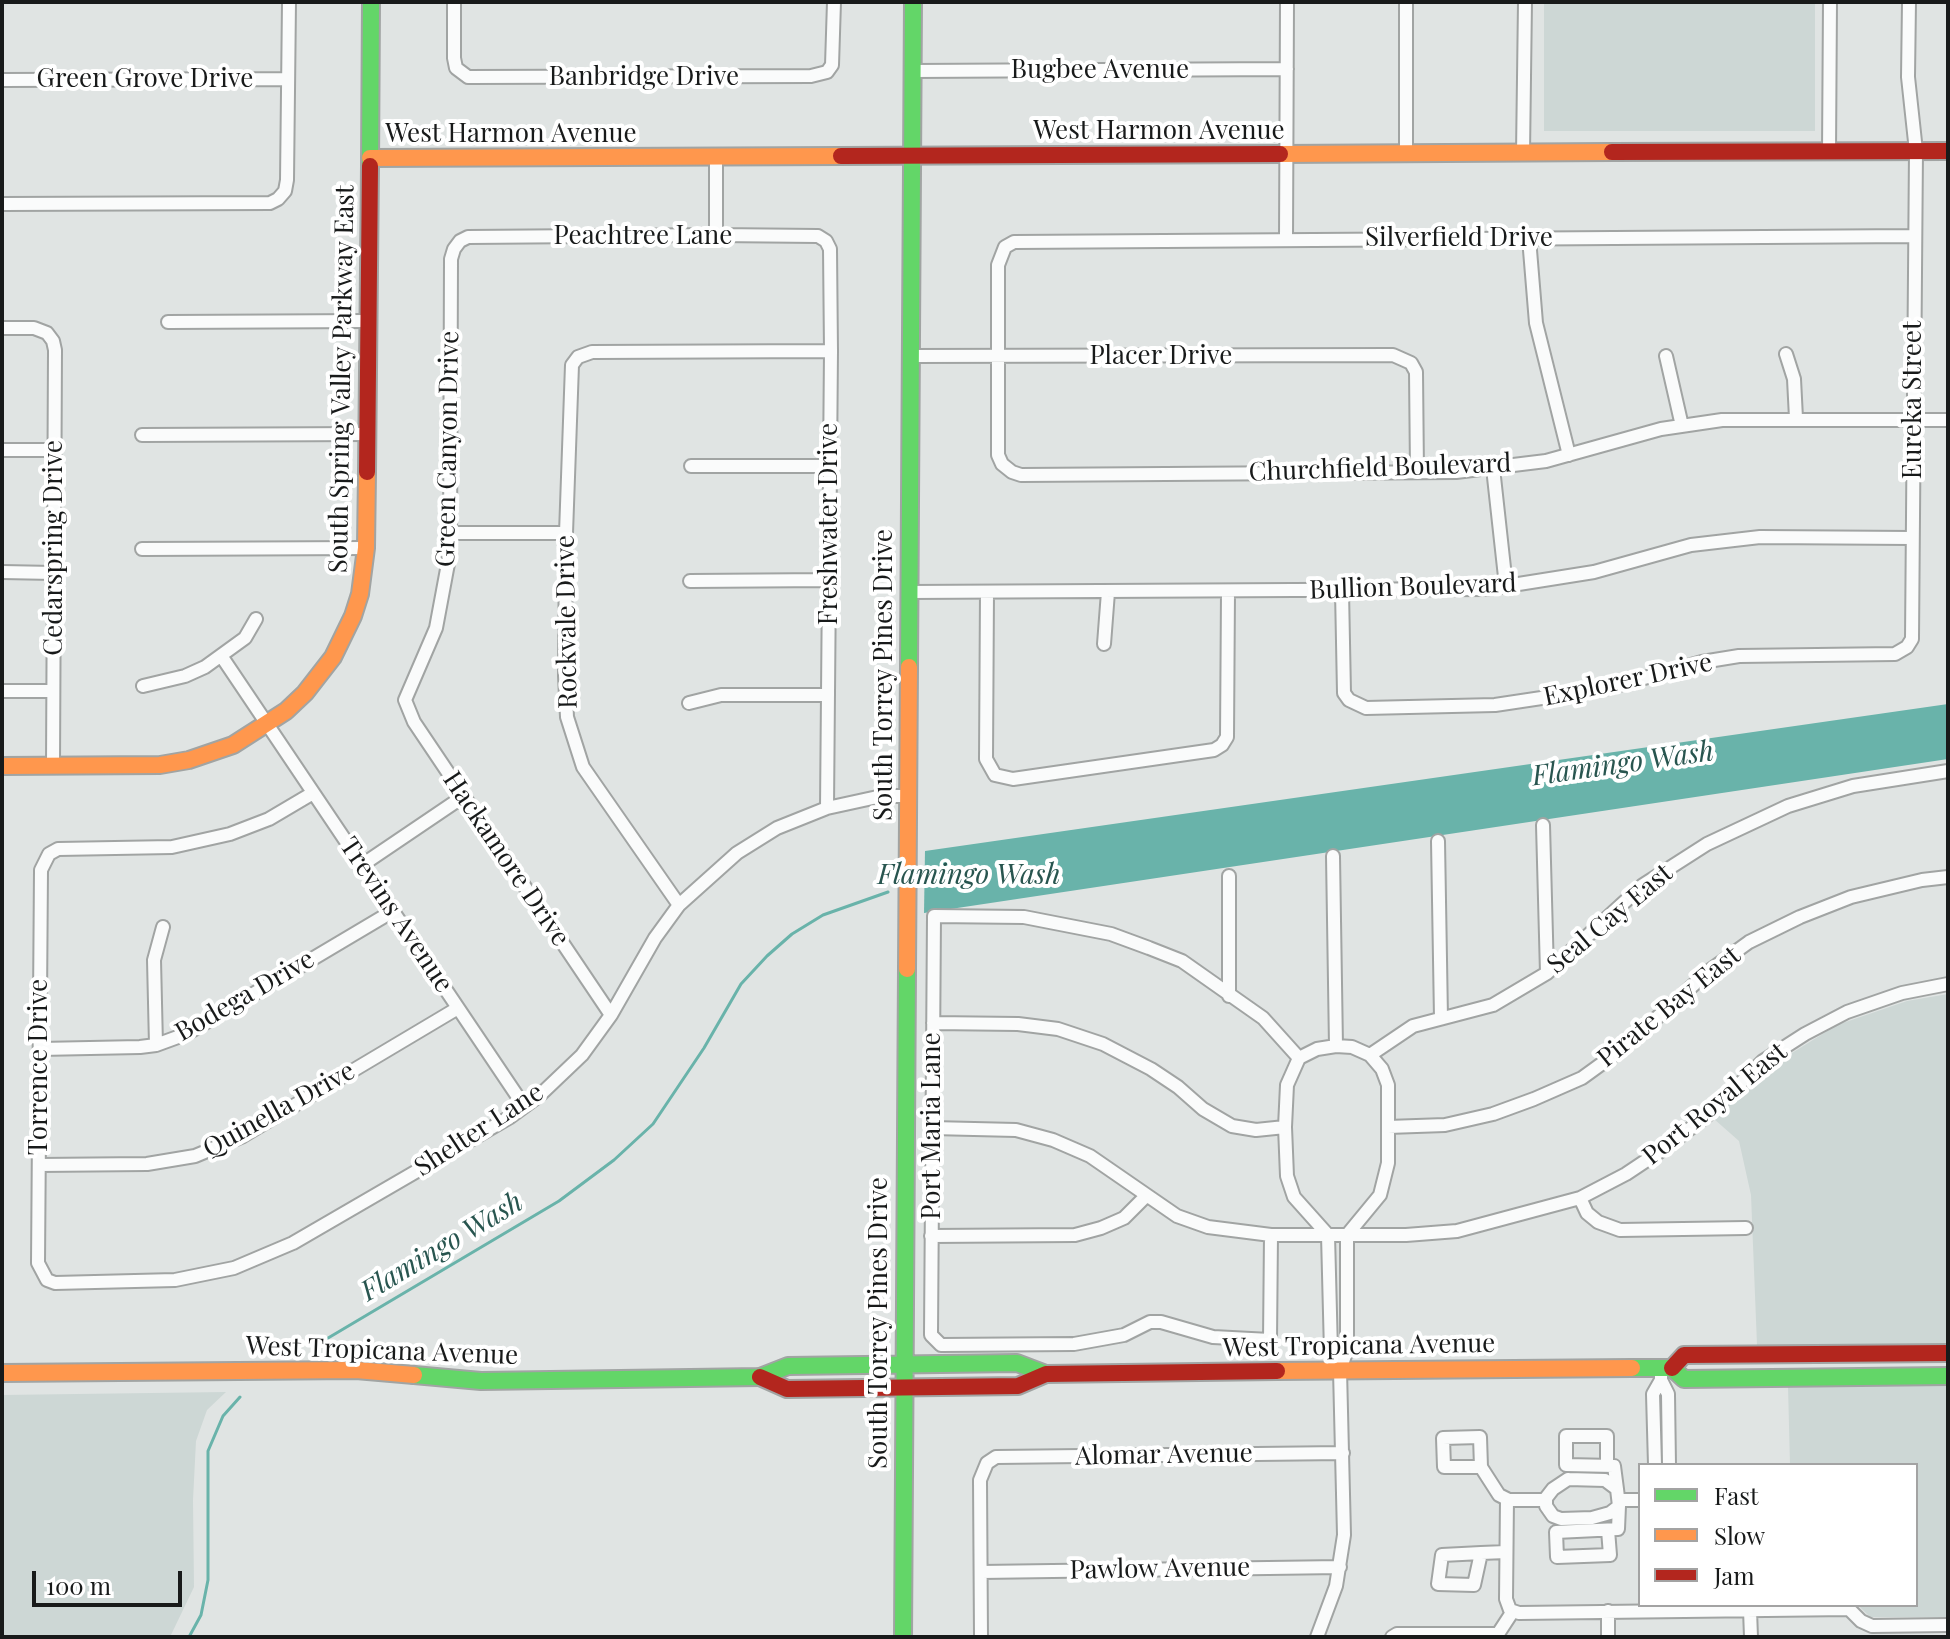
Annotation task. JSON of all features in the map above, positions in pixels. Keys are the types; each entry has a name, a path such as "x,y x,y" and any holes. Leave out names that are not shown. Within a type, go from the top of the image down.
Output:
{"main road":[{"name":"South Spring Valley Parkway East","path":"2,766 160,765 233,745 268,724 305,693 333,657 360,594 366,548 371,2"},
{"name":"South Torrey Pines Drive","path":"903,1637 913,2"},
{"name":"West Harmon Avenue","path":"370,158 1948,151"},
{"name":"West Tropicana Avenue","path":"1665,1372 1684,1355 1948,1353"},
{"path":"1733,1378 1760,1367 1816,1364 1828,1354"},
{"name":"West Tropicana Avenue","path":"2,1373 356,1370 481,1381 760,1377 788,1366 1017,1363 1046,1374 1340,1370 1665,1372 1684,1379 1948,1376"},
{"name":"West Tropicana Avenue","path":"760,1377 787,1389 1018,1386 1046,1374"}],"street":[{"path":"2,204 270,203 278,199 285,191 287,180 289,2"},
{"name":"Banbridge Drive","path":"454,2 454,58 456,68 468,77 796,77 827,72 833,57 834,2"},
{"path":"1286,239 1287,2"},
{"path":"1406,2 1406,154"},
{"path":"1523,153 1525,2"},
{"path":"1829,152 1830,2"},
{"name":"Eureka Street","path":"1907,647 1912,639 1916,151 1908,77 1909,2"},
{"name":"Bugbee Avenue","path":"913,71 1287,69"},
{"name":"Green Grove Drive","path":"2,80 288,79"},
{"path":"716,157 716,235"},
{"name":"Peachtree Lane","path":"460,241 468,237 716,235 818,236 826,241"},
{"name":"Silverfield Drive","path":"997,357 998,265 1005,247 1026,240 1914,236"},
{"path":"1529,238 1536,323 1569,455"},
{"name":"Green Canyon Drive","path":"405,700 436,628 443,601 450,533 451,259 460,241"},
{"name":"Freshwater Drive","path":"826,241 830,249 831,351 827,808"},
{"path":"168,322 369,321"},
{"name":"Cedarspring Drive","path":"2,328 34,328 47,333 55,350 53,766"},
{"name":"Rockvale Drive","path":"679,905 598,791 583,767 573,740 565,698 566,533 572,365 578,357 592,352 831,351"},
{"path":"1786,354 1794,379 1796,418"},
{"name":"Placer Drive","path":"910,356 1393,355 1411,363 1416,372 1417,472"},
{"path":"1666,356 1682,426"},
{"name":"Churchfield Boulevard","path":"997,357 998,455 1002,464 1021,475 1417,472 1493,468 1569,455 1682,426 1722,420 1948,420"},
{"path":"142,435 368,434"},
{"path":"2,450 55,450"},
{"path":"691,466 830,466"},
{"path":"1493,468 1506,586"},
{"path":"450,533 566,533"},
{"name":"Bullion Boulevard","path":"908,592 1342,591 1506,586 1594,572 1691,545 1760,537 1912,538"},
{"path":"142,549 366,548"},
{"path":"2,572 54,573"},
{"path":"690,581 829,580"},
{"name":"Explorer Drive","path":"1342,591 1344,693 1349,700 1366,708 1495,705 1608,688 1702,662 1739,656 1895,654 1907,647"},
{"path":"987,592 986,759 995,775 1013,779 1214,750 1222,745 1227,737 1228,592"},
{"path":"1104,644 1108,592"},
{"path":"143,686 185,676 222,657 245,638 256,619"},
{"name":"Trevins Avenue","path":"222,657 524,1106"},
{"path":"2,691 53,691"},
{"path":"689,703 721,695 828,695"},
{"name":"Hackamore Drive","path":"405,700 414,722 611,1015"},
{"name":"Seal Cay East","path":"1370,1055 1413,1026 1493,1005 1547,973 1643,885 1707,844 1788,806 1853,786 1948,771"},
{"name":"Torrence Drive","path":"47,1280 38,1263 41,870 49,854 58,849 172,847 230,834 269,819 313,793"},
{"path":"362,865 464,796"},
{"name":"Shelter Lane","path":"47,1280 55,1283 136,1283 175,1280 234,1268 293,1243 540,1095 582,1055 611,1015 655,938 679,905 737,853 777,828 827,808 882,796 907,796"},
{"path":"1543,825 1547,973"},
{"path":"1438,841 1441,1018"},
{"path":"1333,856 1336,1046"},
{"path":"1229,876 1229,996 1263,1018 1299,1058"},
{"name":"Pirate Bay East","path":"1388,1127 1445,1125 1493,1114 1582,1078 1622,1049 1709,971 1749,942 1851,897 1948,877"},
{"name":"Bodega Drive","path":"40,1049 156,1045 186,1034 393,911"},
{"name":"Port Maria Lane","path":"1229,996 1182,961 1111,934 1024,917 934,916 931,1335 941,1345 1074,1344 1124,1335 1150,1322 1161,1322 1213,1337 1270,1340 1271,1235"},
{"path":"156,1045 154,960 163,927"},
{"name":"Port Royal East","path":"932,1128 1016,1130 1053,1140 1090,1156 1145,1197 1177,1216 1208,1227 1244,1234 1271,1235 1457,1231 1580,1198 1626,1174 1665,1148 1709,1114 1763,1061 1805,1034 1847,1012 1902,993 1948,984"},
{"name":"Quinella Drive","path":"39,1165 147,1164 195,1156 243,1136 458,1008"},
{"path":"933,1023 1018,1024 1058,1029 1103,1044 1151,1069 1232,1126 1256,1130 1285,1127"},
{"path":"1317,1637 1336,1586 1344,1535 1340,1370 1347,1350 1338,1235 1294,1197 1287,1176 1285,1127 1287,1085 1299,1058 1317,1049 1336,1046 1352,1047 1370,1055 1382,1069 1388,1085 1388,1163 1380,1195 1338,1235 1331,1352 1340,1370"},
{"path":"931,1236 1075,1235 1124,1218 1145,1197"},
{"path":"1580,1198 1587,1213 1598,1222 1620,1230 1746,1228"},
{"path":"1655,1463 1653,1394 1665,1372"},
{"path":"1665,1372 1669,1463"},
{"name":"Alomar Avenue","path":"981,1572 980,1480 987,1463 996,1457 1343,1453"},
{"path":"1607,1465 1614,1466 1619,1498 1618,1529 1556,1532 1557,1557 1610,1555 1608,1530"},
{"path":"1481,1467 1499,1495 1507,1499 1546,1500"},
{"path":"1619,1498 1610,1513 1592,1518 1561,1519 1553,1516 1546,1506 1553,1489 1568,1479 1605,1480 1619,1498 1638,1500"},
{"path":"1507,1499 1506,1599 1510,1610 1519,1613 1849,1609 1861,1621 1872,1626 1946,1629"},
{"path":"1481,1553 1506,1552"},
{"name":"Pawlow Avenue","path":"981,1572 1340,1567"},
{"path":"981,1572 981,1637"},
{"path":"1750,1610 1751,1637"},
{"path":"1392,1637 1397,1634 1497,1636 1513,1611"},
{"path":"1608,1611 1608,1637"}],"shaded area":[{"path":"1544,2 1815,2 1815,131 1544,131"},
{"path":"1948,994 1948,1345 1757,1345 1751,1195 1739,1141 1714,1119 1763,1071 1837,1025 1907,1001"},
{"path":"1948,1384 1948,1617 1870,1617 1860,1607 1918,1607 1918,1463 1790,1463 1788,1386"},
{"path":"226,1392 207,1410 196,1441 194,1587 170,1637 2,1637 2,1395"}],"water":[{"name":"Flamingo Wash","path":"1948,704 1948,759 924,913 925,851"}],"waterway":[{"name":"Flamingo Wash","path":"318,1344 559,1201 614,1160 653,1124 704,1048 741,984 767,956 792,934 823,915 888,892"},
{"name":"Flamingo Wash","path":"189,1637 201,1615 208,1580 208,1451 223,1416 240,1397"}],"traffic: fast":[{"path":"370,166 371,2"},
{"path":"909,667 913,2"},
{"path":"903,1637 907,969"},
{"path":"414,1375 481,1381 760,1377 788,1366 1017,1363 1046,1374"},
{"path":"1632,1368 1672,1368 1684,1379 1948,1376"}],"traffic: slow":[{"path":"1280,154 1612,152"},
{"path":"370,158 841,156"},
{"path":"2,766 160,765 189,760 233,745 286,711 305,693 333,657 353,616 360,594 366,548 367,472"},
{"path":"907,969 909,667"},
{"path":"1277,1371 1632,1368"},
{"path":"2,1373 356,1370 414,1375"}],"traffic: jam":[{"path":"1612,152 1948,151"},
{"path":"841,156 1280,154"},
{"path":"367,472 370,166"},
{"path":"1672,1368 1684,1355 1948,1353"},
{"path":"760,1377 787,1389 1018,1386 1046,1374 1277,1371"}]}
